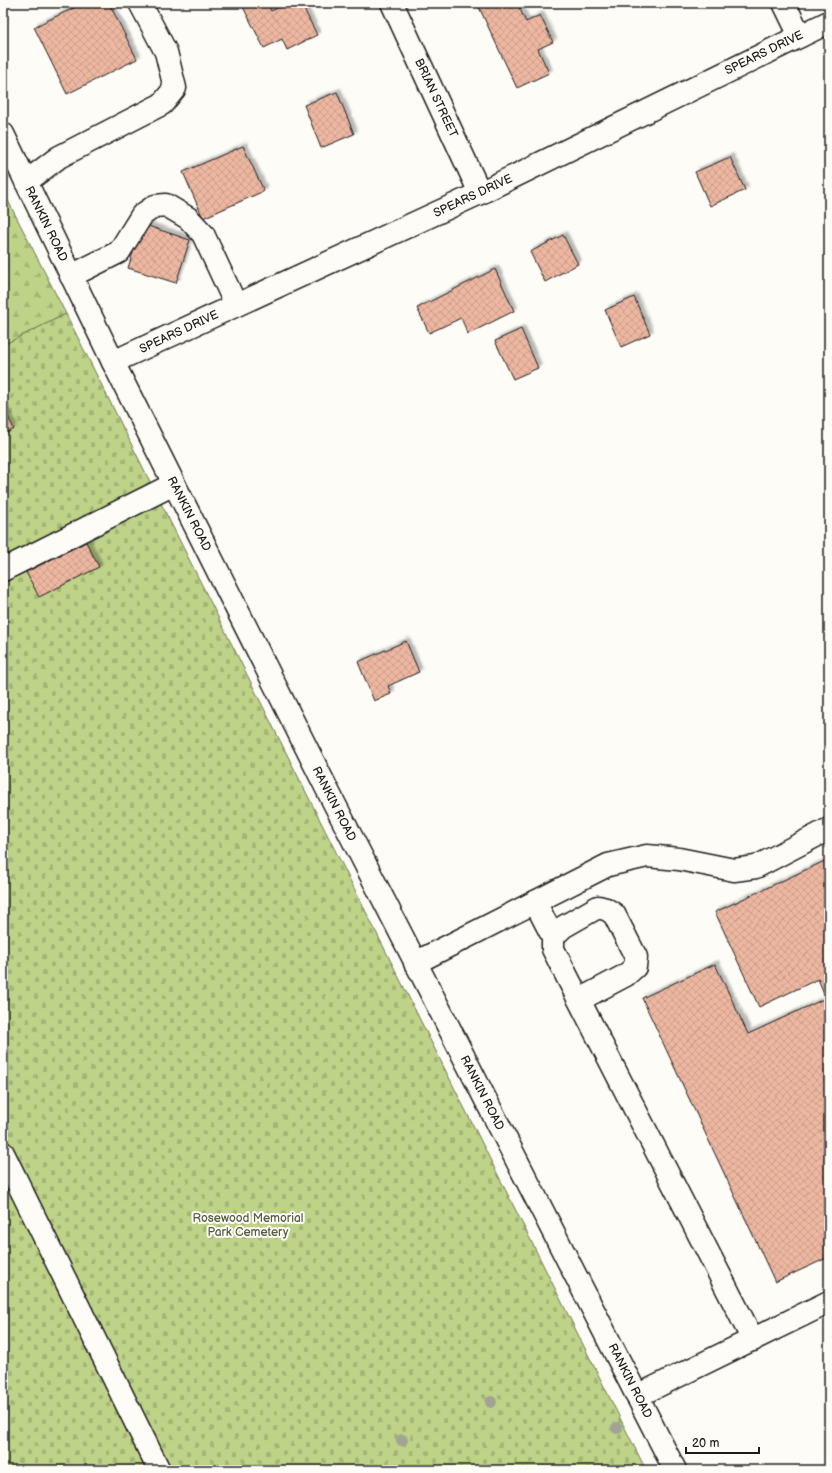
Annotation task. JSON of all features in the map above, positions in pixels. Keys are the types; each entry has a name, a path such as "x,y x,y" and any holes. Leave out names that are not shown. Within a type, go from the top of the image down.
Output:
{"street":[{"path":"26,182 59,157 162,104 175,88 166,52 140,3"},
{"name":"BRIAN STREET","path":"392,3 480,193"},
{"path":"784,3 800,36"},
{"name":"SPEARS DRIVE","path":"113,362 480,193 829,22"},
{"name":"RANKIN ROAD","path":"3,134 113,362 330,796 675,1470"},
{"path":"71,276 119,252 142,215 155,206 166,205 188,218 203,234 236,306"},
{"path":"3,570 174,484"},
{"path":"415,963 608,865 647,856 679,859 734,870 756,867 829,829"},
{"path":"535,902 553,937 553,949 753,1340"},
{"path":"553,937 563,927 598,907 606,909 614,914 636,957 635,967 626,975 579,1000"},
{"path":"3,1153 159,1470"},
{"path":"637,1396 829,1302"}],"green space":[{"path":"3,191 66,314 3,345"},
{"name":"Rosewood Memorial Park Cemetery","path":"66,314 646,1470 3,1470 3,345"}],"building":[{"path":"84,3 109,3 137,59 67,94 34,27"},
{"path":"241,3 267,3 271,11 288,3 301,3 317,35 287,50 282,39 264,48"},
{"path":"477,3 517,3 526,22 540,15 553,42 538,49 549,73 517,88"},
{"path":"337,92 354,134 321,148 304,105"},
{"path":"243,146 264,191 203,218 183,172"},
{"path":"730,157 745,190 710,206 695,172"},
{"path":"142,224 190,240 176,283 128,268"},
{"path":"563,235 578,264 545,282 530,252"},
{"path":"495,269 514,311 468,334 461,318 429,333 417,308"},
{"path":"634,297 650,334 621,347 605,310"},
{"path":"521,329 538,368 513,379 495,341"},
{"path":"3,407 14,429 3,435"},
{"path":"86,542 99,567 39,597 26,572"},
{"path":"406,641 419,672 388,686 391,694 374,701 358,662"},
{"path":"829,859 829,1257 775,1282 642,998 715,964 748,1034 826,998 818,979 759,1007 715,912"}]}
